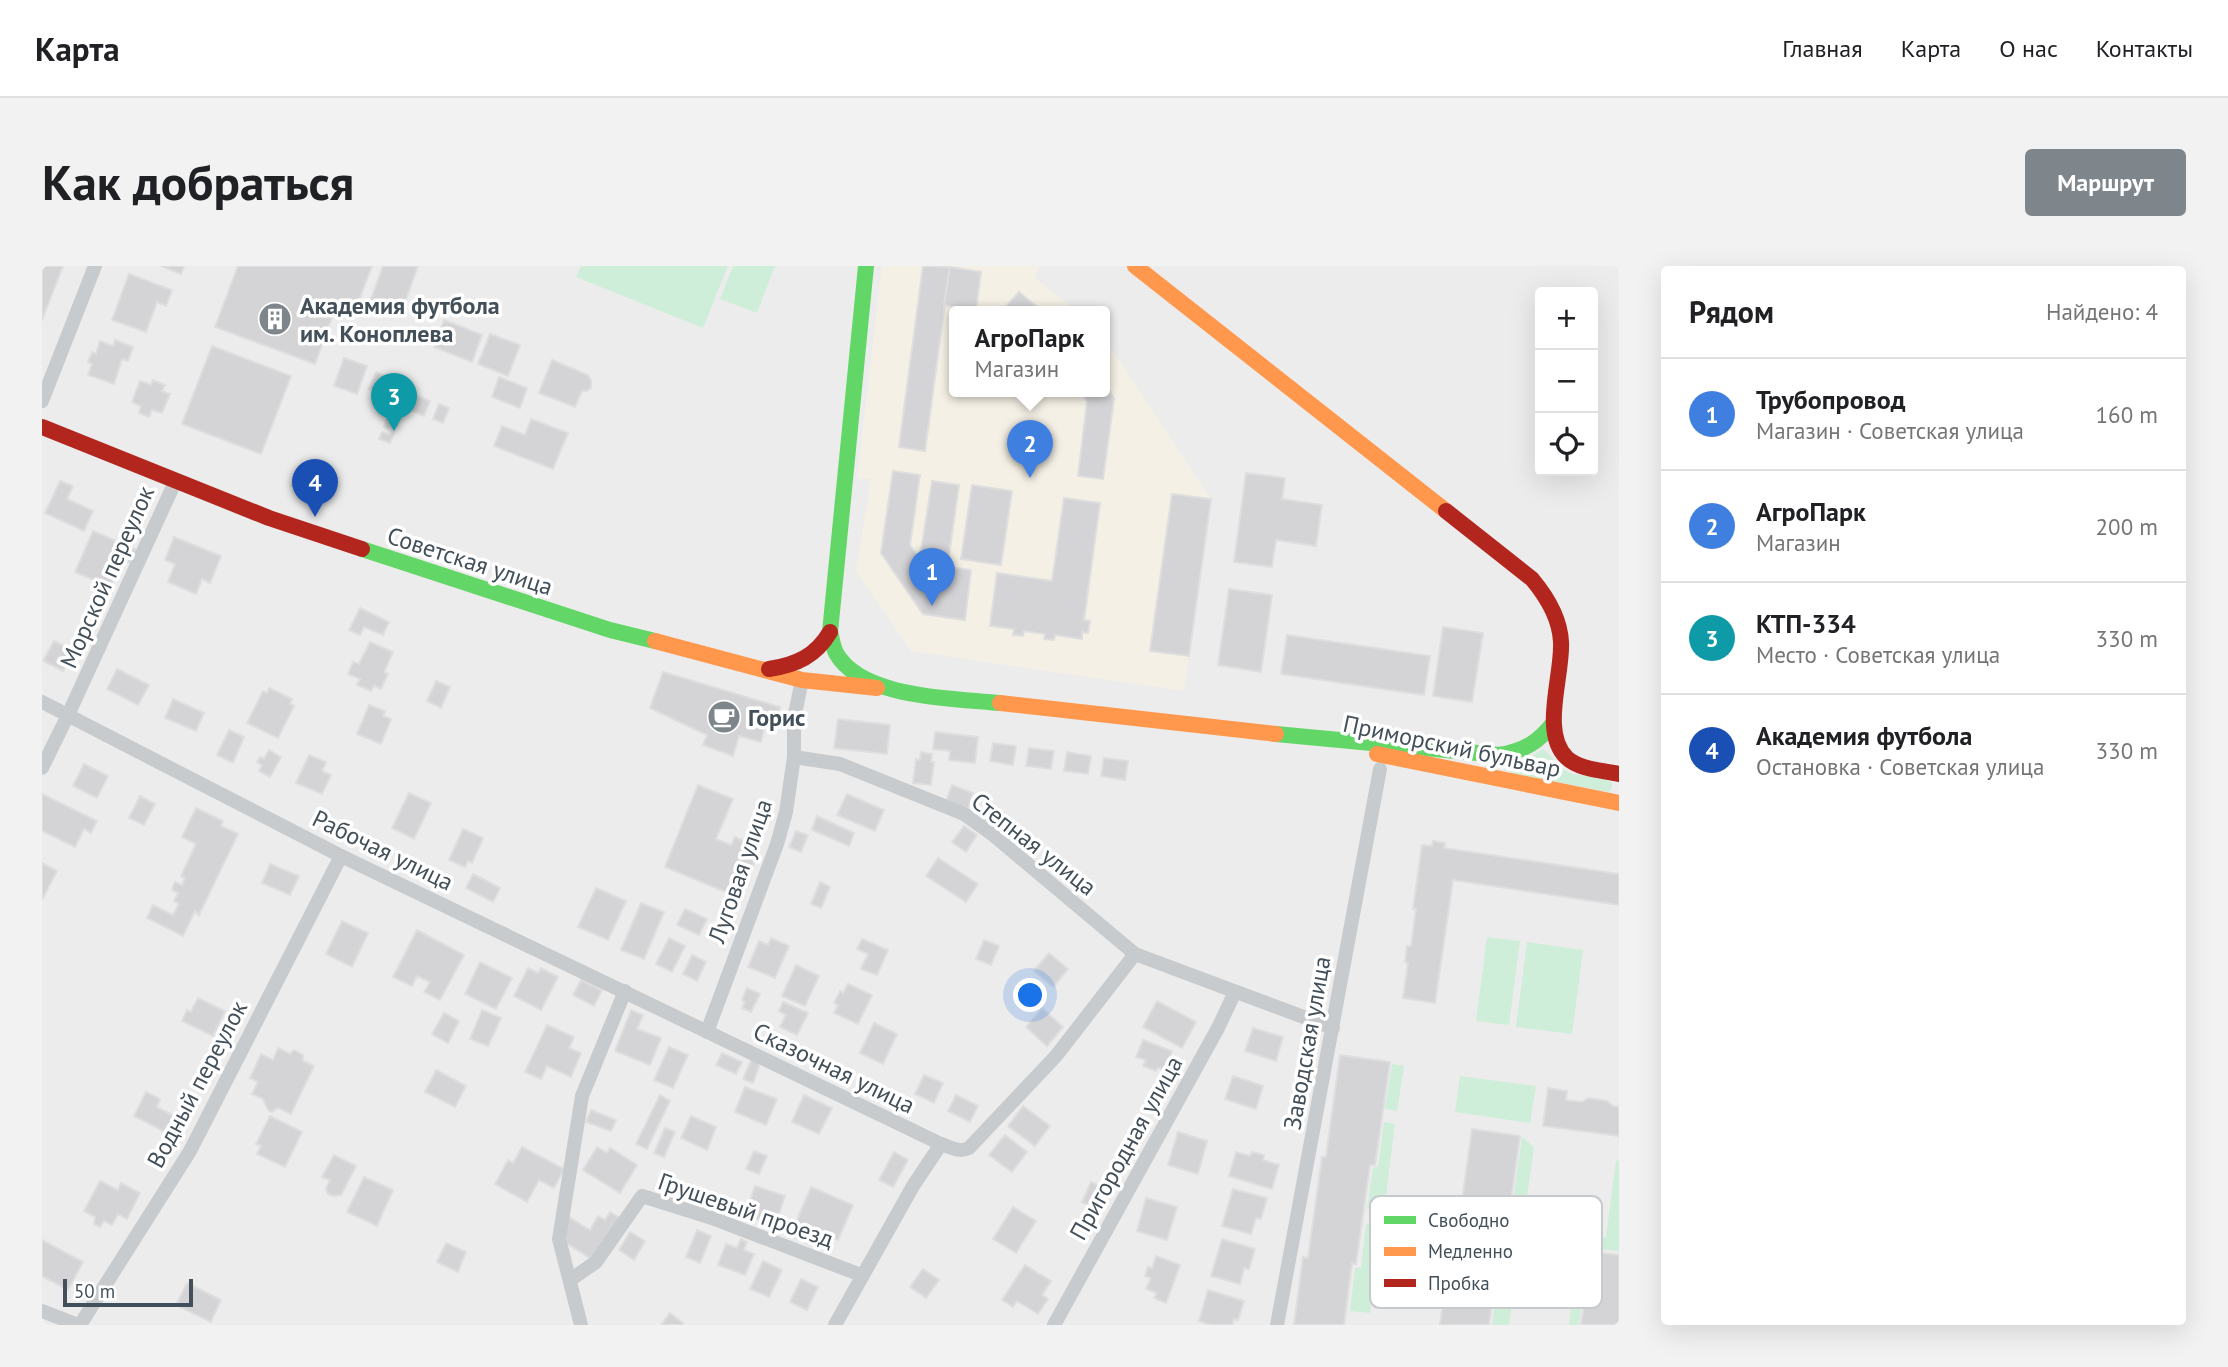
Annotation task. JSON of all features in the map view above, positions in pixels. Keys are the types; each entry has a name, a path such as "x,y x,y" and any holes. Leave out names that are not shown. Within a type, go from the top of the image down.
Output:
{"main road":[{"path":"866,266 830,632 836,654 849,666 868,679 897,691"},
{"path":"1135,266 1532,579 1550,604 1561,641 1561,667 1554,722 1545,736 1532,748 1517,753 1499,754 1277,734"},
{"name":"Советская улица","path":"42,427 269,518 485,591 610,630 802,680 1277,734"},
{"path":"762,670 785,667 804,660 822,646 830,632"},
{"name":"Приморский бульвар","path":"1554,722 1555,737 1560,750 1578,765 1619,774"},
{"name":"Приморский бульвар","path":"1277,734 1619,802"}],"street":[{"path":"42,401 95,266"},
{"name":"Морской переулок","path":"42,768 176,480"},
{"name":"Луговая улица","path":"707,1032 777,844 786,812 794,757 794,719 802,680"},
{"name":"Рабочая улица","path":"42,702 341,856 707,1032"},
{"name":"Степная улица","path":"794,757 840,764 964,814 992,834 1135,954 1333,1028"},
{"name":"Заводская улица","path":"1278,1325 1380,769"},
{"name":"Водный переулок","path":"79,1325 190,1151 341,856"},
{"path":"835,1325 913,1186 941,1144 959,1150 969,1148 1056,1056 1135,954"},
{"path":"581,1325 559,1239 582,1096 625,991"},
{"name":"Пригородная улица","path":"1054,1325 1218,1028 1234,992"},
{"name":"Сказочная улица","path":"707,1032 941,1144"},
{"name":"Грушевый проезд","path":"569,1280 596,1262 642,1196 712,1218 861,1275"},
{"path":"42,1311 79,1325"}],"shaded area":[{"path":"882,266 1039,266 1035,278 1070,306 949,306 949,397 1110,397 1110,347 1211,499 1184,691 911,651 856,571 871,479 857,478"}],"green space":[{"path":"581,266 728,266 703,328 576,277"},
{"path":"733,266 775,266 757,313 720,299"},
{"path":"1543,749 1564,770 1607,780 1612,783 1611,790 1608,792 1511,773 1514,762 1525,760"},
{"path":"1487,937 1520,941 1509,1025 1476,1021"},
{"path":"1527,942 1583,950 1572,1034 1516,1027"},
{"path":"1392,1064 1404,1066 1397,1111 1385,1109"},
{"path":"1460,1076 1536,1086 1530,1123 1455,1112"},
{"path":"1384,1122 1395,1124 1386,1196 1370,1196 1370,1209 1367,1209 1373,1167 1378,1167"},
{"path":"1522,1137 1534,1147 1527,1196 1514,1196"},
{"path":"1619,1160 1619,1251 1602,1249 1616,1161"},
{"path":"1366,1224 1370,1225 1370,1313 1350,1311 1355,1268 1361,1268"},
{"path":"1494,1308 1511,1308 1509,1325 1492,1325"},
{"path":"1571,1308 1581,1308 1579,1325 1569,1325"}],"building":[{"path":"42,266 63,266 42,320"},
{"path":"161,266 184,266 181,274"},
{"name":"Академия футбола им. Коноплева","path":"238,266 372,266 355,311 337,304 315,364 215,327"},
{"path":"383,266 418,266 401,313 370,302"},
{"path":"923,266 950,267 925,451 899,447"},
{"path":"950,267 981,272 977,306 944,305"},
{"path":"129,274 172,290 166,306 157,302 146,332 112,320"},
{"path":"1019,292 1036,306 1006,306"},
{"path":"444,320 482,335 472,362 434,347"},
{"path":"490,334 520,345 508,376 478,364"},
{"path":"115,340 133,347 128,361 122,359 114,384 88,375 92,364 88,362 92,352 96,354 100,341 113,346"},
{"path":"212,346 291,376 261,454 182,424"},
{"path":"344,358 367,366 357,394 334,386"},
{"path":"552,360 588,375 591,380 591,388 582,391 575,407 539,393"},
{"path":"376,372 389,378 382,395 369,389"},
{"path":"499,377 527,388 520,408 492,397"},
{"path":"153,380 165,385 162,391 170,394 162,413 152,410 149,417 139,413 141,406 132,402 140,381 151,385"},
{"path":"404,390 430,401 424,416 398,405"},
{"path":"1110,391 1114,399 1103,479 1078,476 1087,402 1084,397 1110,397"},
{"path":"439,404 449,408 443,423 433,419"},
{"path":"531,419 568,433 553,469 494,446 502,426 525,435"},
{"path":"386,420 398,425 390,443 379,439 382,432 390,435 392,431 384,427"},
{"path":"893,471 920,475 910,545 922,563 971,570 965,620 923,614 881,553"},
{"path":"1246,473 1285,478 1282,499 1322,505 1316,546 1276,540 1272,567 1234,562"},
{"path":"296,474 308,479 303,491 291,486"},
{"path":"60,481 73,486 67,499 93,511 84,531 45,513"},
{"path":"932,481 959,485 949,555 921,551"},
{"path":"972,485 1012,491 1001,565 961,559"},
{"path":"1172,494 1211,499 1189,656 1150,651"},
{"path":"1064,498 1100,503 1084,620 1090,621 1088,633 1082,632 1082,639 1055,635 1054,640 1044,639 1045,634 1024,631 1023,636 1013,635 1014,629 990,626 997,573 1052,581"},
{"path":"93,531 137,550 131,563 122,559 110,587 75,572"},
{"path":"174,537 221,556 210,583 202,579 196,594 168,582 175,564 165,560"},
{"path":"1229,589 1272,595 1261,672 1218,665"},
{"path":"360,608 389,622 383,635 364,627 360,635 349,630"},
{"path":"1443,627 1483,633 1472,702 1433,696"},
{"path":"1287,635 1430,656 1424,695 1281,674"},
{"path":"54,641 74,651 63,671 43,661"},
{"path":"370,642 393,652 384,672 388,674 381,689 374,686 371,691 357,685 360,679 348,674 353,662 359,664"},
{"path":"117,669 149,685 138,705 107,689"},
{"name":"Горис","path":"663,672 780,707 775,729 765,726 761,742 739,736 733,756 703,745 707,735 650,708"},
{"path":"436,681 450,687 441,708 427,701"},
{"path":"269,688 292,699 290,704 294,706 278,738 247,723 263,691 267,693"},
{"path":"173,699 204,713 196,731 165,718"},
{"path":"369,705 385,711 383,716 391,719 381,744 357,734"},
{"path":"838,719 890,725 887,754 834,748"},
{"path":"229,730 244,737 233,763 217,755"},
{"path":"935,732 978,737 975,763 949,760 950,751 933,749"},
{"path":"993,743 1016,746 1013,765 990,761"},
{"path":"1029,748 1054,751 1051,769 1026,766"},
{"path":"269,750 281,757 270,777 259,771 262,765 257,762 260,757 264,759"},
{"path":"921,752 932,754 931,762 934,762 931,785 913,783 916,759 920,760"},
{"path":"1067,752 1091,756 1088,774 1064,771"},
{"path":"309,755 326,762 322,771 331,775 322,794 296,783"},
{"path":"1104,758 1128,761 1125,780 1101,776"},
{"path":"84,764 108,776 97,798 73,786"},
{"path":"698,785 733,799 716,839 731,845 735,837 744,841 747,834 760,839 753,854 757,856 740,898 665,867"},
{"path":"952,785 973,793 968,809 946,801"},
{"path":"409,793 431,803 414,839 392,828"},
{"path":"42,794 97,821 91,833 84,829 75,847 42,831"},
{"path":"847,794 884,810 875,831 837,815"},
{"path":"140,796 155,804 144,825 129,818"},
{"path":"989,801 1008,816 997,830 979,814"},
{"path":"196,808 223,821 221,826 238,834 199,915 195,911 183,936 147,918 153,905 173,915 179,904 174,901 178,893 172,890 175,882 182,885 185,878 181,876 196,844 182,837"},
{"path":"817,816 854,833 849,846 812,830"},
{"path":"964,826 977,835 966,852 952,842"},
{"path":"463,829 483,838 472,863 468,861 465,867 449,860"},
{"path":"796,831 808,835 801,852 789,847"},
{"path":"1433,841 1445,843 1444,848 1619,874 1619,905 1453,880 1435,1003 1403,998 1408,963 1405,962 1407,946 1411,946 1422,845 1432,846"},
{"path":"938,858 978,884 966,902 926,876"},
{"path":"42,863 57,871 42,900"},
{"path":"270,864 299,876 290,895 262,883"},
{"path":"473,874 500,888 493,902 466,888"},
{"path":"820,882 830,887 821,908 811,904"},
{"path":"596,888 626,901 608,940 578,927"},
{"path":"641,903 664,912 644,959 621,950"},
{"path":"685,909 707,919 699,935 677,925"},
{"path":"342,921 368,933 352,967 326,954"},
{"path":"417,930 464,955 440,1000 424,992 430,982 417,976 412,986 393,977"},
{"path":"669,938 685,946 672,972 656,964"},
{"path":"771,938 789,946 775,978 748,967 759,941 768,945"},
{"path":"862,939 888,950 877,975 861,969 868,954 857,949"},
{"path":"984,940 999,946 991,965 976,959"},
{"path":"1049,953 1068,969 1053,987 1034,971"},
{"path":"692,955 706,962 697,981 683,974"},
{"path":"480,962 512,978 496,1009 465,994"},
{"path":"796,965 819,976 805,1006 782,996"},
{"path":"528,968 538,973 541,968 558,977 541,1010 514,996"},
{"path":"581,980 602,990 594,1006 573,995"},
{"path":"848,984 872,995 858,1024 834,1013 838,1005 834,1003 840,991 843,993"},
{"path":"747,988 760,994 751,1012 742,1008"},
{"path":"198,998 225,1011 213,1036 182,1021 187,1010 191,1012"},
{"path":"1157,1001 1196,1022 1182,1048 1143,1027"},
{"path":"783,1002 808,1013 797,1035 780,1027 786,1015 779,1011"},
{"path":"1042,1008 1063,1027 1047,1046 1026,1027"},
{"path":"482,1010 501,1018 488,1046 470,1039"},
{"path":"631,1010 643,1015 637,1029 661,1038 650,1065 615,1051"},
{"path":"444,1013 459,1021 448,1043 432,1034"},
{"path":"874,1023 897,1034 883,1064 860,1053"},
{"path":"547,1025 574,1037 569,1048 581,1053 571,1077 547,1066 541,1079 525,1072"},
{"path":"1253,1028 1283,1037 1276,1061 1245,1051"},
{"path":"1143,1040 1172,1051 1165,1070 1158,1068 1156,1071 1143,1066 1146,1060 1136,1057"},
{"path":"669,1047 688,1055 673,1088 654,1080"},
{"path":"278,1048 290,1054 294,1050 303,1055 303,1061 314,1066 291,1114 278,1108 272,1112 268,1110 263,1099 252,1094 258,1082 250,1078 261,1054 273,1060"},
{"path":"722,1053 742,1062 736,1074 716,1065"},
{"path":"1340,1055 1390,1062 1375,1165 1370,1165 1344,1325 1294,1325 1303,1257 1308,1258 1322,1157 1326,1157"},
{"path":"752,1058 761,1061 753,1083 743,1079"},
{"path":"436,1070 466,1086 455,1107 425,1092"},
{"path":"924,1075 943,1083 934,1103 915,1094"},
{"path":"1233,1076 1263,1086 1256,1109 1225,1099"},
{"path":"745,1087 777,1099 766,1125 735,1112"},
{"path":"1548,1088 1567,1091 1566,1100 1582,1102 1588,1098 1607,1101 1619,1107 1619,1136 1543,1126"},
{"path":"146,1092 160,1099 157,1107 174,1116 165,1132 134,1116"},
{"path":"660,1095 670,1101 647,1149 636,1144"},
{"path":"804,1095 832,1108 819,1134 792,1122"},
{"path":"956,1095 978,1106 970,1122 948,1111"},
{"path":"1023,1106 1050,1126 1035,1146 1008,1126"},
{"path":"591,1110 616,1120 611,1131 586,1122"},
{"path":"270,1116 302,1132 285,1167 257,1154 261,1146 256,1144"},
{"path":"691,1116 716,1127 707,1150 681,1138"},
{"path":"665,1128 675,1132 664,1157 654,1153"},
{"path":"1472,1129 1520,1136 1512,1196 1463,1196"},
{"path":"1178,1132 1207,1141 1198,1174 1168,1165"},
{"path":"1005,1135 1027,1152 1012,1172 989,1155"},
{"path":"522,1147 564,1169 554,1188 539,1180 527,1202 495,1184 508,1160 513,1163"},
{"path":"597,1147 607,1153 610,1148 637,1165 620,1193 583,1170"},
{"path":"754,1151 767,1156 759,1174 746,1169"},
{"path":"894,1152 908,1160 893,1187 879,1180"},
{"path":"1236,1152 1250,1156 1252,1152 1264,1155 1263,1160 1279,1165 1272,1189 1229,1176"},
{"path":"334,1155 356,1166 341,1195 333,1196 328,1194 326,1188 330,1180 322,1177"},
{"path":"364,1177 393,1190 377,1226 347,1212"},
{"path":"100,1181 118,1190 121,1183 140,1193 127,1219 118,1214 112,1225 104,1221 100,1227 94,1224 95,1217 84,1211"},
{"path":"1091,1182 1108,1190 1098,1210 1082,1202"},
{"path":"755,1186 785,1196 777,1220 763,1215 761,1221 745,1215"},
{"path":"811,1187 853,1205 838,1240 817,1231 811,1245 790,1236"},
{"path":"1233,1189 1267,1198 1261,1219 1256,1218 1251,1234 1222,1226"},
{"path":"1146,1198 1177,1207 1167,1240 1137,1231"},
{"path":"1013,1207 1036,1221 1016,1253 993,1239"},
{"path":"610,1212 620,1218 593,1260 563,1241 567,1216 590,1230 598,1216 605,1220"},
{"path":"697,1230 711,1236 700,1263 686,1257"},
{"path":"630,1232 645,1241 634,1260 619,1250"},
{"path":"741,1239 747,1242 744,1250 754,1254 745,1275 718,1265 726,1244 737,1248"},
{"path":"1222,1239 1255,1249 1249,1269 1244,1268 1240,1284 1211,1276"},
{"path":"42,1240 83,1262 68,1290 42,1276"},
{"path":"446,1243 466,1252 458,1272 437,1262"},
{"path":"1602,1253 1619,1255 1619,1325 1581,1325 1583,1308 1602,1308"},
{"path":"1156,1256 1180,1265 1166,1303 1154,1298 1157,1293 1146,1289 1151,1278 1145,1276 1148,1267 1152,1268"},
{"path":"763,1261 782,1270 769,1297 750,1289"},
{"path":"1025,1265 1051,1281 1042,1295 1048,1299 1038,1314 1017,1301 1013,1307 1002,1300"},
{"path":"923,1269 939,1280 926,1298 910,1287"},
{"path":"801,1279 818,1287 807,1310 790,1302"},
{"path":"187,1283 221,1300 211,1322 176,1305"},
{"path":"1208,1290 1244,1301 1238,1320 1234,1319 1232,1325 1211,1325 1199,1321"},
{"path":"1442,1308 1491,1308 1489,1325 1440,1325"},
{"path":"670,1313 683,1323 682,1325 661,1325"}],"traffic: fast":[{"path":"866,266 830,632 834,648 849,668 866,680 887,688 935,697 1000,703"},
{"path":"362,549 610,630 655,641"},
{"path":"1276,734 1499,755 1530,744 1543,735 1554,722"}],"traffic: slow":[{"path":"1135,266 1446,511"},
{"path":"655,641 802,680 877,688"},
{"path":"1000,703 1276,734"},
{"path":"1377,754 1619,803"}],"traffic: jam":[{"path":"42,427 269,518 362,549"},
{"path":"1446,511 1532,579 1543,593 1555,616 1561,642 1554,719 1559,747 1567,758 1578,765 1619,774"},
{"path":"769,669 804,658 812,653 830,632"}],"place":[{"name":"Академия футбола им. Коноплева","path":"275,319"},
{"name":"КТП-334","path":"394,431"},
{"name":"АгроПарк","path":"1030,478"},
{"name":"Академия футбола","path":"315,517"},
{"name":"Трубопровод","path":"932,606"},
{"name":"Горис","path":"724,717"}]}
